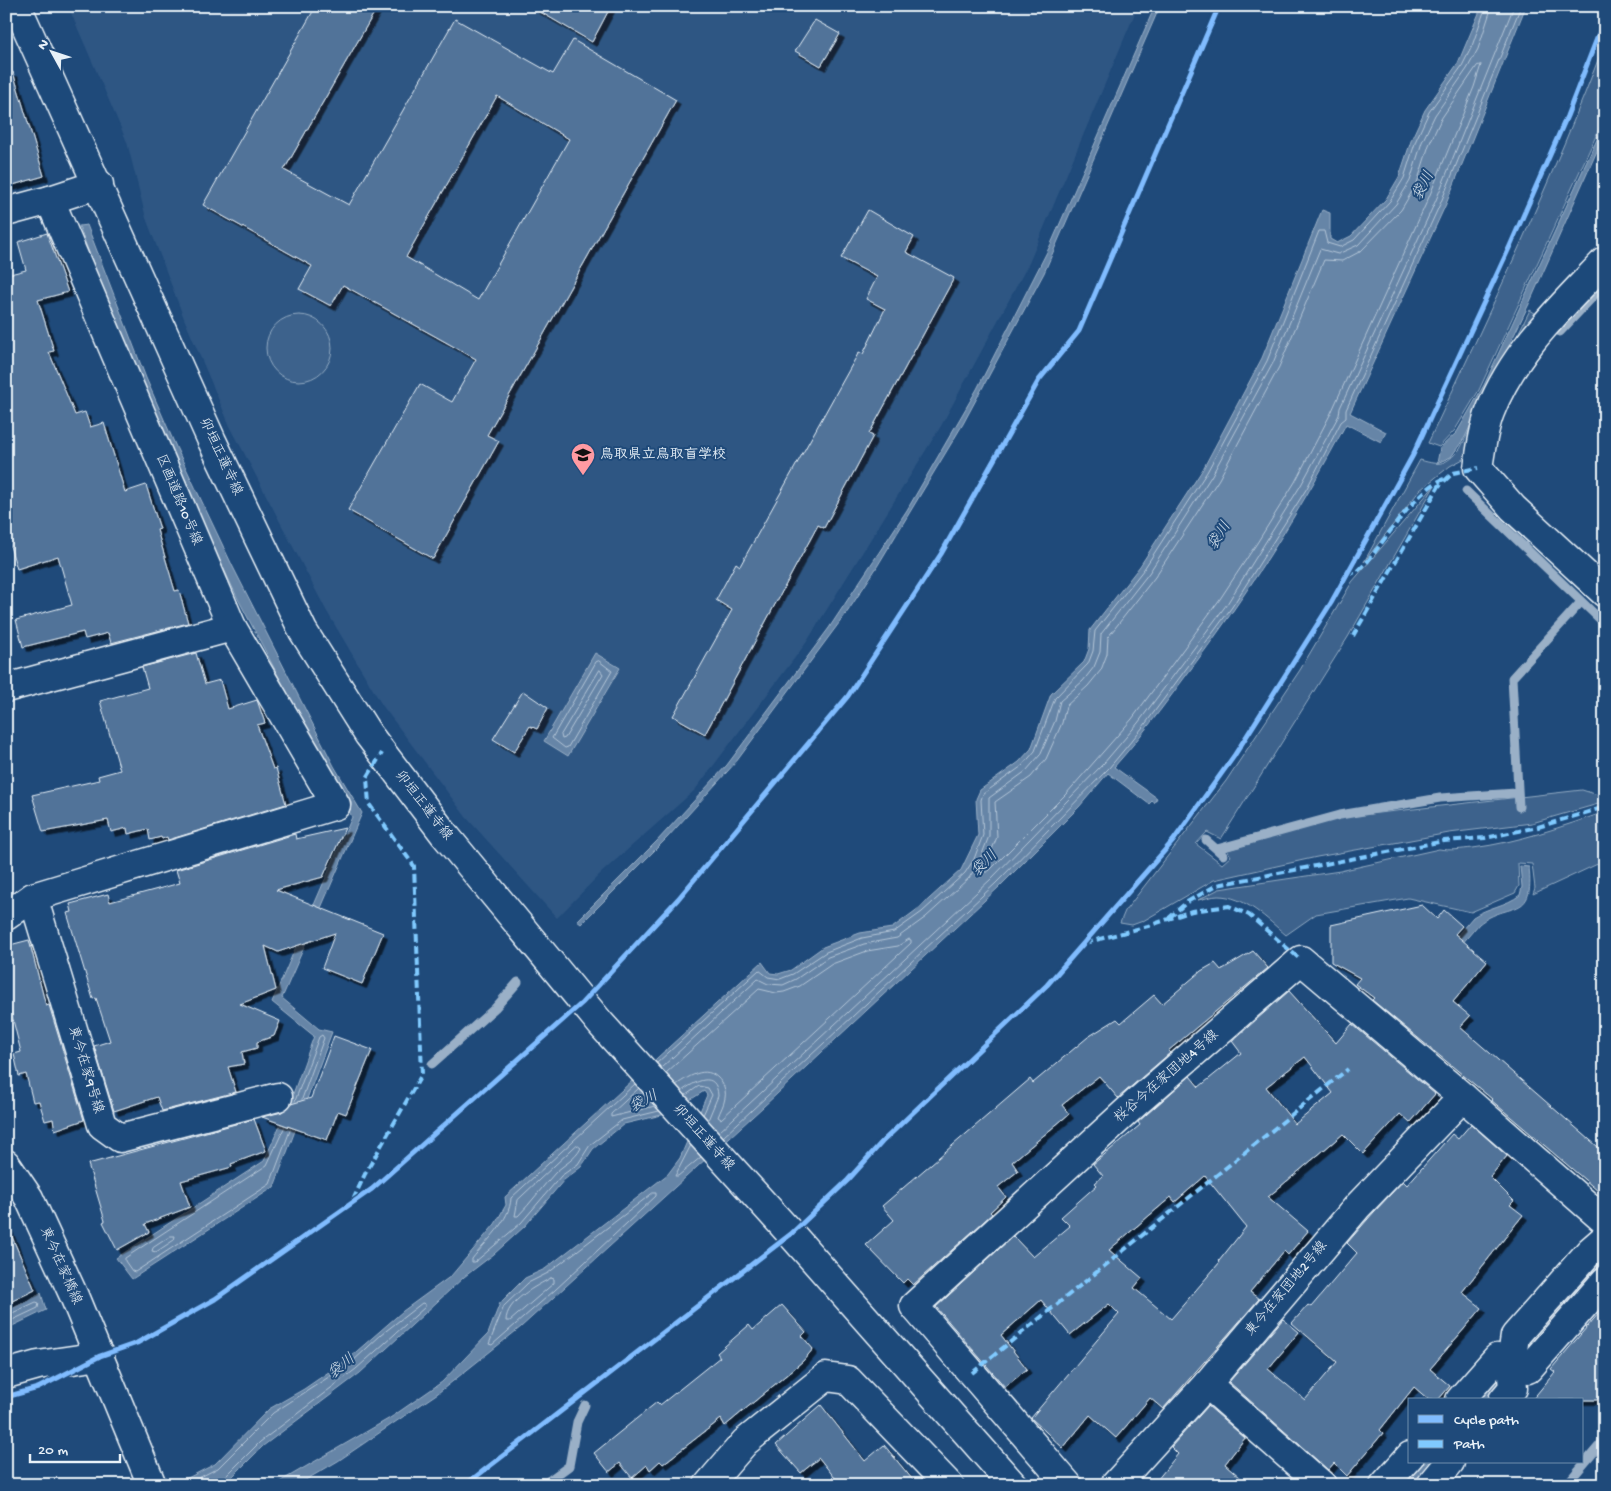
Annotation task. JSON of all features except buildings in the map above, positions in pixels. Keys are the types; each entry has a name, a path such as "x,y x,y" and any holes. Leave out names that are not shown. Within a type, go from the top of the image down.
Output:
{"street":[{"name":"卯垣正蓮寺線","path":"17,6 99,184 212,441 303,631 368,734 445,835 601,1024 1013,1485"},
{"path":"6,212 99,184"},
{"name":"区画道路10号線","path":"33,897 336,805 232,627 50,200"},
{"path":"1605,261 1535,335 1511,373 1490,412 1483,437 1478,468 1513,508 1605,592"},
{"path":"6,688 232,627"},
{"path":"6,916 33,897"},
{"name":"東今在家9号線","path":"33,897 102,1125 120,1138 278,1097"},
{"name":"桜谷今在家団地4号線","path":"1068,1485 914,1306 1137,1102 1301,960 1463,1097 1605,1221"},
{"name":"東今在家団地2号線","path":"1115,1485 1207,1384 1358,1206 1463,1097"},
{"name":"東今在家橋線","path":"6,1164 29,1198 103,1364 152,1485"},
{"path":"1506,1398 1513,1388 1511,1364 1515,1336 1590,1251 1605,1238"},
{"path":"1462,1398 1497,1358 1528,1369 1605,1281"},
{"path":"6,1374 38,1365 103,1364"},
{"path":"708,1485 745,1442 826,1377 848,1380 949,1485"},
{"path":"1207,1384 1322,1485"},
{"path":"1384,1485 1408,1458"},
{"path":"1431,1485 1448,1464"}],"shaded area":[{"name":"鳥取県立鳥取盲学校","path":"68,6 1138,6 1029,263 941,426 806,643 695,790 600,874 557,918 466,817 382,705 326,610 230,426 185,321 146,218 127,142"},
{"path":"1605,42 1605,117 1479,390 1455,430 1439,447 1428,443 1498,294 1564,144"},
{"path":"1530,310 1541,317 1469,456 1450,466 1420,490 1364,562 1420,460 1442,463 1460,449"},
{"path":"299,315 312,318 322,325 329,335 332,348 329,361 322,371 312,378 299,381 286,378 276,371 269,361 266,348 269,335 276,325 286,318"},
{"path":"1435,485 1348,637 1221,839 1207,832 1196,844 1222,864 1231,856 1227,850 1343,817 1582,790 1605,797 1605,802 1532,823 1449,833 1317,857 1214,880 1143,921 1132,925 1120,923 1125,911 1226,781 1300,670 1352,582"},
{"path":"1605,812 1604,861 1533,894 1535,888 1532,864 1518,863 1519,886 1515,893 1471,912 1408,898 1316,914 1286,935 1255,910 1237,900 1213,896 1198,900 1219,889 1340,871 1439,849 1473,848 1507,842"}],"water":[{"path":"1155,6 1160,6 1044,273 963,424 875,570 848,611 736,762 667,838 581,924 577,921 657,841 727,765 829,628 907,510 977,389 1051,244"},
{"name":"袋川","path":"1482,6 1526,6 1446,204 1350,413 1386,432 1381,442 1346,424 1328,458 1251,585 1168,700 1114,767 1157,798 1154,803 1152,801 1149,804 1108,773 1079,807 999,887 763,1107 521,1327 438,1393 338,1461 297,1485 274,1485 390,1418 442,1382 488,1334 500,1303 525,1278 545,1269 668,1174 680,1158 707,1095 704,1091 670,1113 624,1124 593,1149 581,1167 564,1180 525,1226 494,1254 464,1277 360,1373 263,1446 224,1485 174,1485 215,1464 269,1409 304,1389 349,1358 403,1311 451,1276 495,1224 506,1205 505,1197 762,962 770,973 778,974 791,970 823,947 860,933 892,928 919,908 961,870 978,835 976,799 980,790 1019,762 1031,749 1051,694 1084,662 1089,649 1090,630 1140,566 1203,469 1262,358 1322,210 1330,213 1330,239 1337,243 1351,236 1386,199 1399,177 1412,138 1425,110 1458,63"},
{"path":"1605,122 1605,133 1529,304 1465,437 1451,457 1437,463 1440,448 1457,432 1484,385"},
{"path":"87,225 146,378 176,447 233,567 334,766 362,813 282,998 319,1029 332,1032 274,1187 132,1279 116,1258 264,1161 289,1105 314,1036 272,1002 352,817 237,597 162,437 138,383 79,226"},
{"path":"595,653 620,668 568,756 544,741"},
{"path":"1520,866 1529,867 1530,884 1528,896 1524,903 1490,917 1479,924 1397,1020 1390,1014 1473,917 1509,902 1520,895 1522,887"},
{"path":"1605,1250 1605,1270 1493,1398 1475,1398"},
{"path":"41,1293 46,1310 6,1329 6,1312"},
{"path":"1417,1464 1435,1464 1418,1485 1400,1485"}],"waterway":[{"path":"1560,332 1605,284"},
{"path":"1466,491 1605,624"},
{"path":"1519,807 1512,678 1581,602"},
{"path":"1217,849 1340,815 1440,798 1516,793"},
{"path":"1206,840 1223,855"},
{"path":"432,1064 495,1008 518,982"},
{"path":"543,1485 569,1466 577,1422 585,1405"},
{"path":"1584,1464 1605,1439"},
{"path":"1566,1485 1584,1464"}],"marked path":[{"path":"1353,636 1439,486 1453,473 1478,468"},
{"path":"1347,575 1358,571 1413,503 1434,484 1444,479"},
{"path":"353,1200 365,1174 422,1074 414,866 369,804 367,778 382,753"},
{"path":"1169,918 1187,902 1217,885 1444,841 1485,838 1538,827 1605,807"},
{"path":"1085,943 1148,926 1192,911 1229,906 1249,915 1301,960"},
{"path":"972,1373 1348,1069"}],"cycle path":[{"path":"6,1397 38,1388 100,1356 137,1343 215,1299 372,1189 582,1003 678,899 848,696 941,554 1039,380 1079,331 1219,6"},
{"path":"465,1485 791,1234 848,1180 882,1142 1047,985 1173,841 1234,756 1331,603 1413,455 1510,246 1567,116 1605,18"}],"place":[{"name":"鳥取県立鳥取盲学校","path":"583,476"}]}
